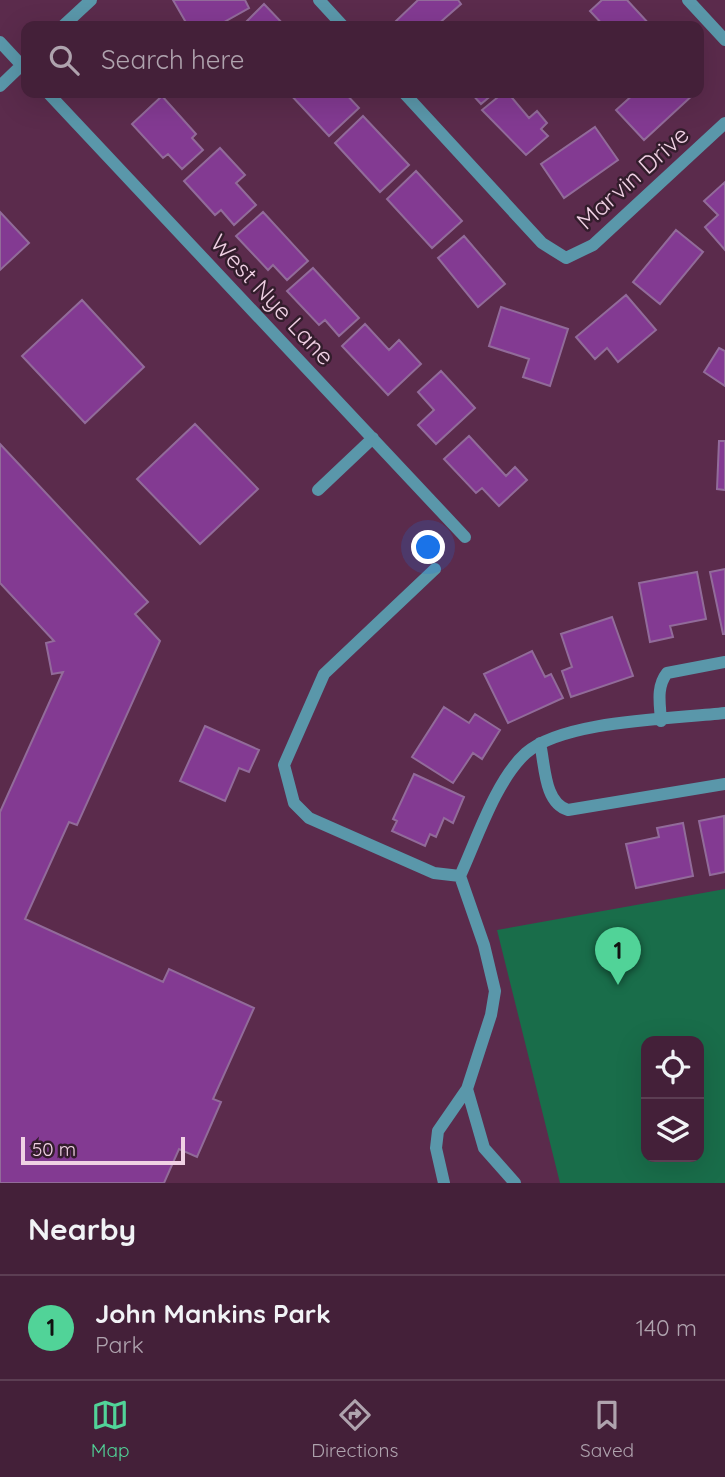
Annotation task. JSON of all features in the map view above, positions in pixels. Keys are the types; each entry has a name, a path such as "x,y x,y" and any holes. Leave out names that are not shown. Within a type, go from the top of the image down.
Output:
{"street":[{"path":"68,21 91,0"},
{"path":"319,0 338,21"},
{"path":"688,0 725,40"},
{"path":"0,42 21,61"},
{"path":"0,86 21,68"},
{"name":"West Nye Lane","path":"53,98 466,537"},
{"name":"Marvin Drive","path":"409,98 542,243 566,258 593,245 725,123"},
{"path":"318,490 373,438"},
{"path":"435,569 324,674 284,765 294,803 309,818 434,873 460,876"},
{"path":"661,721 659,695 661,681 667,673 725,662"},
{"path":"444,1183 436,1148 438,1131 467,1088 491,1015 495,991 484,945 460,876 513,769 540,743 573,730 725,713"},
{"path":"540,743 552,799 559,807 568,810 725,784"},
{"path":"467,1088 484,1149 515,1183"}],"green space":[{"path":"725,889 725,1183 560,1183 497,930"}],"building":[{"path":"173,0 245,0 249,8 226,21 185,21"},
{"path":"418,0 458,0 461,4 442,21 396,21"},
{"path":"602,0 627,0 646,21 599,21 590,11"},
{"path":"264,4 280,21 247,21"},
{"path":"160,98 164,98 196,134 192,138 203,150 182,169 168,154 163,158 132,124"},
{"path":"294,98 350,98 359,108 329,136"},
{"path":"476,98 488,98 481,104"},
{"path":"497,98 512,98 529,118 537,111 547,123 541,129 548,136 526,155 482,110"},
{"path":"629,98 690,98 644,140 616,110"},
{"path":"363,116 409,165 380,192 335,143"},
{"path":"595,127 618,160 564,198 541,164"},
{"path":"220,148 245,175 236,183 256,205 234,225 221,210 215,215 184,181"},
{"path":"416,171 462,221 432,248 387,199"},
{"path":"725,182 725,250 705,227 718,215 704,201"},
{"path":"0,212 29,243 0,270"},
{"path":"263,212 308,261 287,280 273,265 268,270 236,236"},
{"path":"676,230 703,252 660,304 633,282"},
{"path":"464,236 505,284 478,307 438,258"},
{"path":"313,268 359,318 339,336 325,320 319,325 287,291"},
{"path":"626,295 656,330 618,362 607,348 595,359 576,337"},
{"path":"82,300 144,367 85,423 22,356"},
{"path":"501,307 568,329 550,386 523,377 529,359 489,346"},
{"path":"365,324 389,350 399,340 421,364 388,395 342,346"},
{"path":"719,348 725,351 725,386 704,372"},
{"path":"441,371 475,408 436,444 418,425 434,410 418,392"},
{"path":"195,424 258,489 200,544 137,479"},
{"path":"469,436 506,476 515,467 527,480 499,506 482,488 476,493 444,459"},
{"path":"719,441 725,441 725,490 717,489"},
{"path":"0,444 148,602 135,614 160,641 77,825 69,822 25,919 163,982 169,969 254,1008 213,1099 221,1102 197,1157 179,1149 164,1183 0,1183 0,812 63,672 52,674 46,643 54,641 0,583"},
{"path":"725,569 725,634 723,634 710,572"},
{"path":"697,572 706,619 670,626 673,637 650,642 639,583"},
{"path":"612,617 633,676 571,697 562,671 572,667 561,634"},
{"path":"532,651 545,677 551,674 563,698 508,723 484,674"},
{"path":"444,707 469,723 475,714 500,730 482,759 473,753 453,783 412,757"},
{"path":"205,726 259,750 249,772 239,768 225,801 180,781"},
{"path":"414,774 464,797 453,823 444,818 436,837 430,834 425,846 392,831 397,821 393,819"},
{"path":"724,816 725,872 710,875 699,821"},
{"path":"683,823 693,876 636,888 626,844 659,837 657,828"}],"place":[{"name":"John Mankins Park","path":"618,985"}]}
